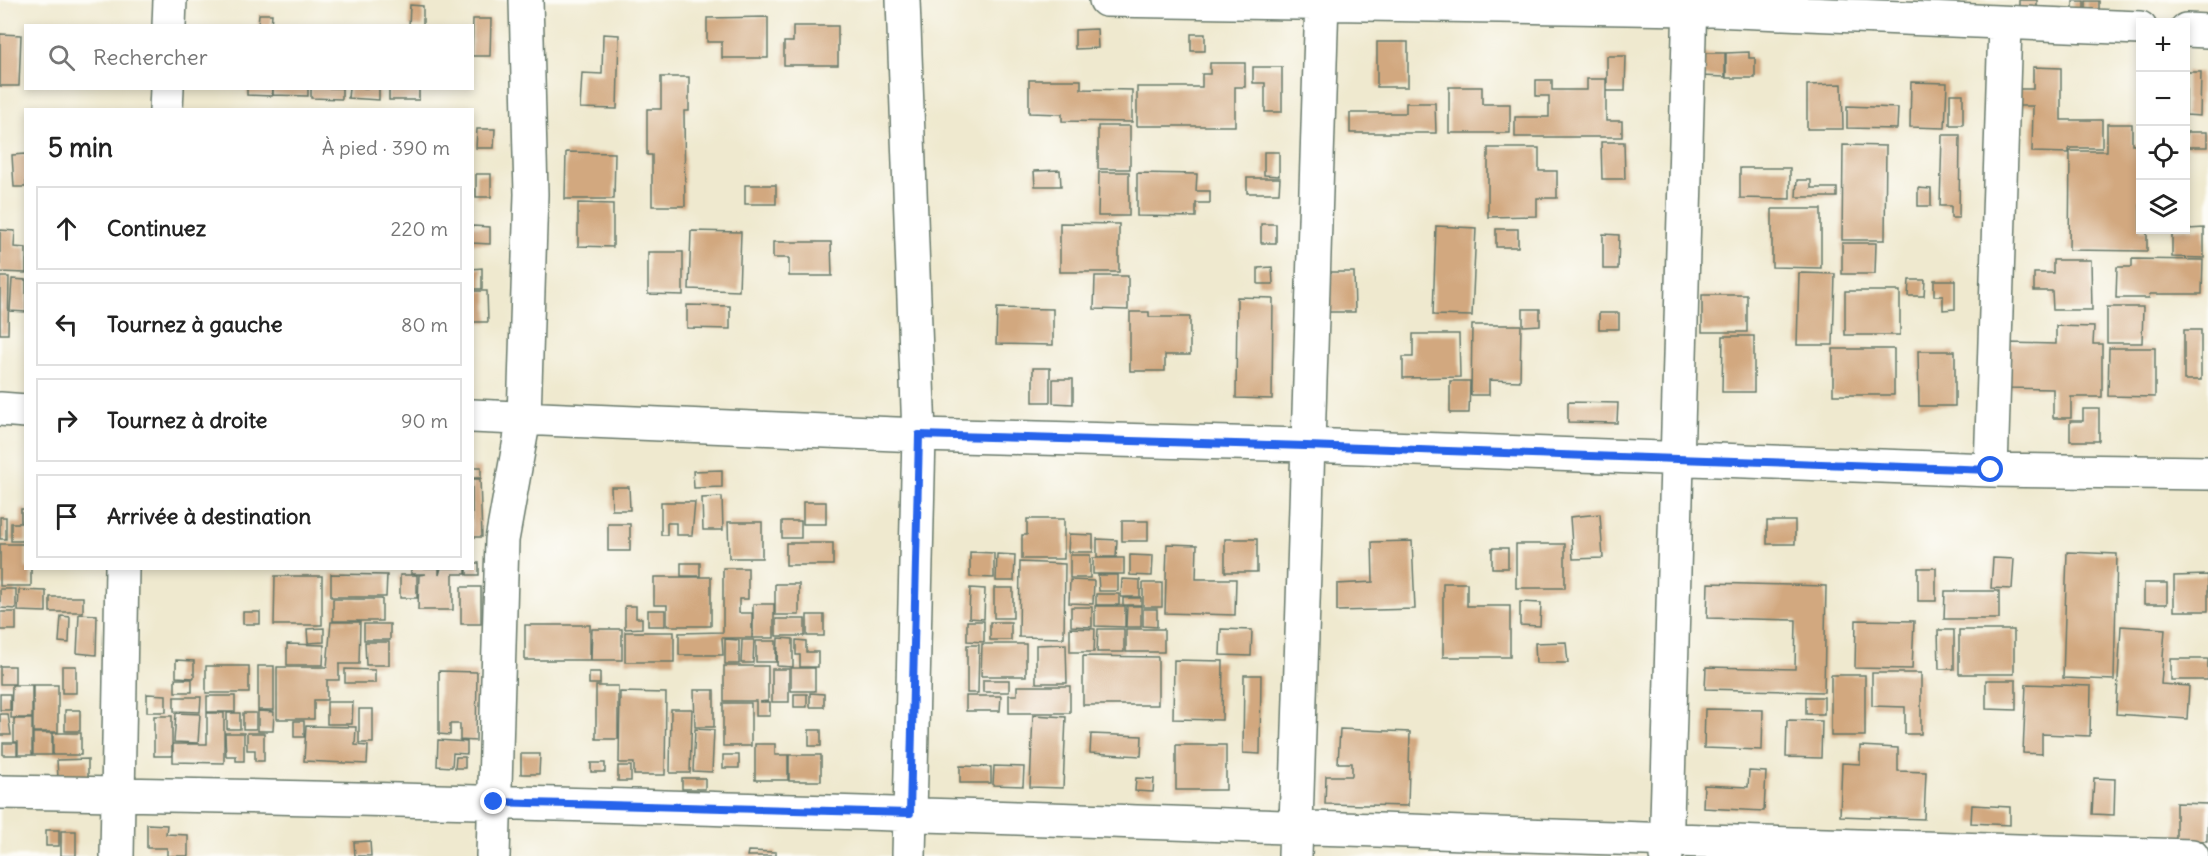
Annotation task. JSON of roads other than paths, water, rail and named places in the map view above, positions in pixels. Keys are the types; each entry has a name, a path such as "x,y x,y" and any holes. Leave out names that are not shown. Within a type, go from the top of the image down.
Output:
{"street":[{"path":"169,24 170,0"},
{"path":"493,856 502,540 524,418 531,194 526,0"},
{"path":"903,0 919,435 909,856"},
{"path":"1106,0 1690,5 2005,24 2136,28"},
{"path":"1296,843 1306,446 1322,1"},
{"path":"1666,849 1690,5"},
{"path":"1991,470 2005,24"},
{"path":"2190,30 2208,31"},
{"path":"166,108 167,90"},
{"path":"0,409 24,411"},
{"path":"474,416 919,435 1991,470 2208,473"},
{"path":"117,856 122,570"},
{"path":"0,792 910,813 1296,843 2192,856"}]}
